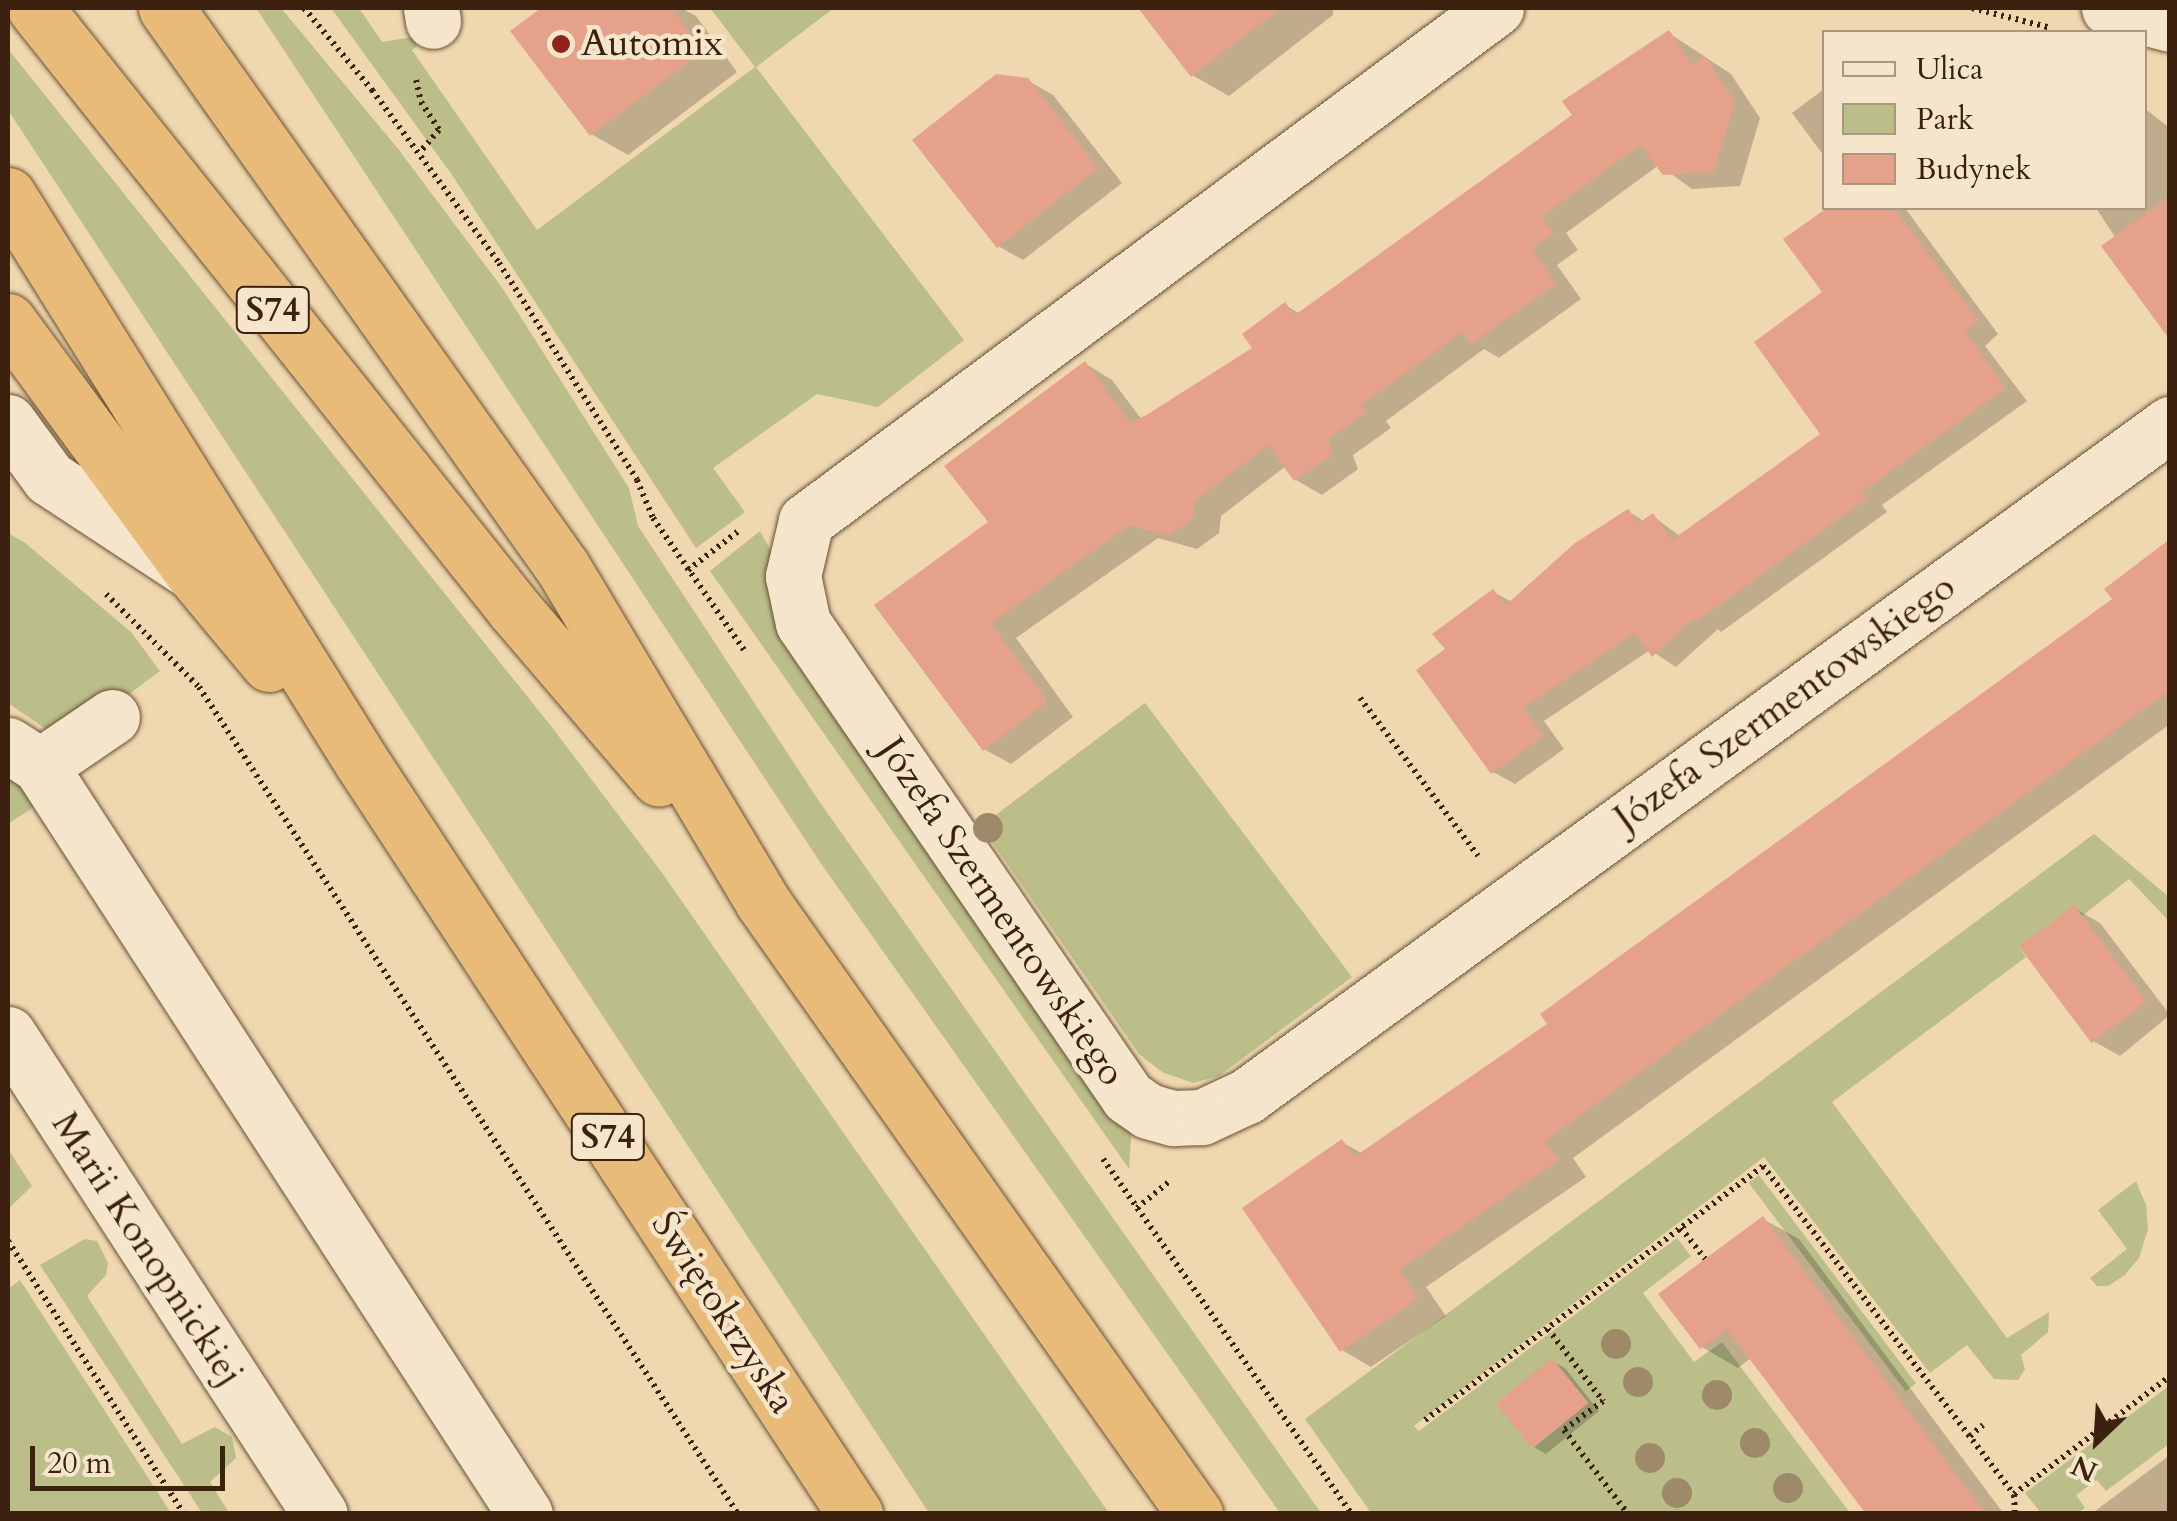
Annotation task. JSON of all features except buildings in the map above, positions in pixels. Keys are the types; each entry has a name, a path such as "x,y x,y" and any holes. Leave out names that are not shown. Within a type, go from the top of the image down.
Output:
{"highway":[{"name":"S74","path":"36,8 514,609 762,901 1195,1514"},
{"path":"166,8 562,568 762,901"},
{"name":"S74","path":"8,195 360,761"},
{"path":"8,321 254,649 360,761"},
{"name":"Świętokrzyska","path":"360,761 856,1514"}],"street":[{"name":"Józefa Szermentowskiego","path":"1496,8 806,521 793,576 803,623 1128,1097 1148,1112 1173,1118 1202,1117 1226,1109 2170,424"},
{"path":"2109,8 2170,24"},
{"path":"8,422 49,478 194,574"},
{"path":"112,717 24,756 524,1514"},
{"name":"Marii Konopnickiej","path":"8,1034 320,1514"}],"path":[{"path":"1972,8 2059,30"},
{"path":"308,9 499,263 602,422"},
{"path":"416,89 440,130 418,154"},
{"path":"688,570 752,521"},
{"path":"103,591 199,686 738,1514"},
{"path":"1360,698 1511,902"},
{"path":"1426,1420 1764,1166 2014,1494 2015,1514"},
{"path":"1681,1228 1705,1259"},
{"path":"8,1241 184,1514"},
{"path":"1548,1329 1604,1402 1564,1430 1628,1514"},
{"path":"2014,1494 2170,1376"},
{"path":"1272,1399 1352,1514"},
{"path":"1970,1436 1983,1425"}],"green space":[{"path":"256,8 281,8 399,150 503,289 629,488 638,526 819,801 1321,1513 1280,1513 822,865"},
{"path":"331,8 359,8 382,42 412,37 417,46 412,50 537,230 755,67 710,8 834,8 756,67 964,340 878,407 817,394 713,468 745,512 696,548 452,175"},
{"path":"8,49 551,726 660,870 1109,1513 929,1513 8,110"},
{"path":"760,531 771,551 766,584 781,641 1106,1107 1132,1125 1129,1169 710,571"},
{"path":"8,533 24,542 131,632 160,671 65,742 8,703"},
{"path":"1145,703 1352,977 1219,1076 1193,1083 1162,1072 1139,1054 981,826"},
{"path":"8,764 46,799 8,824"},
{"path":"2094,834 2169,897 2169,921 2129,879 2082,916 2074,906 2019,947 2026,957 1832,1102 2007,1338 2049,1312 2048,1332 2021,1355 2025,1369 2018,1380 1994,1379 1967,1345 1930,1373 1764,1157 1414,1426 1419,1431 1677,1238 1691,1256 1643,1293 1694,1362 1722,1342 1850,1513 1371,1513 1305,1419"},
{"path":"8,1149 32,1186 8,1209"},
{"path":"1759,1175 1916,1383 1906,1391 1749,1183"},
{"path":"2136,1181 2146,1205 2148,1229 2139,1258 2125,1275 2108,1286 2097,1286 2090,1278 2127,1249 2098,1210"},
{"path":"85,1239 97,1241 108,1263 106,1275 87,1296 182,1444 215,1427 232,1437 236,1458 210,1482 229,1513 202,1513 40,1265"},
{"path":"20,1280 171,1513 8,1513 8,1289"},
{"path":"2169,1386 2169,1444 2106,1491 2097,1480 2076,1495 2085,1508 2077,1513 2041,1513 2025,1493"}],"place":[{"name":"Automix","path":"561,44"}]}
